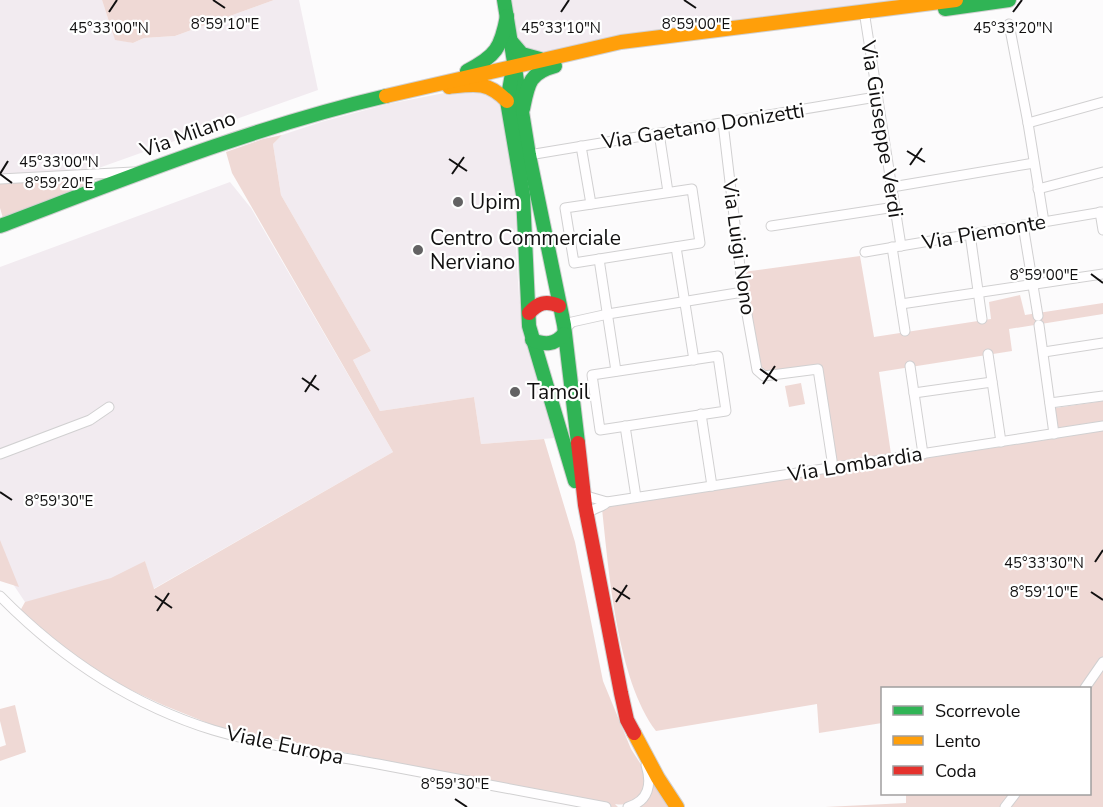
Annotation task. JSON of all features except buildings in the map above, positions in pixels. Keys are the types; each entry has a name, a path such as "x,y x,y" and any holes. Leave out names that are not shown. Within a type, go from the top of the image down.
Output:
{"main road":[{"path":"504,0 529,155 564,332 586,508 621,693 627,720 677,807"},
{"name":"Via Milano","path":"581,52 622,49 956,0"},
{"name":"Via Milano","path":"0,226 246,135 320,112 513,66 621,42 1009,0"},
{"path":"452,80 492,57 501,47 507,16"},
{"path":"510,40 515,49 523,55 546,59"},
{"path":"523,109 528,84 536,72 544,68 592,59 622,49"},
{"path":"513,66 507,100 523,195 528,313 532,340 586,508"},
{"name":"Via Milano","path":"360,102 478,84 497,90 507,100"},
{"path":"528,313 545,301 553,302 560,309"},
{"path":"532,340 551,345 559,341 564,332"},
{"path":"621,693 643,739 684,807"}],"street":[{"name":"Via Giuseppe Verdi","path":"864,15 895,207 901,304 905,331"},
{"path":"1009,24 1044,222"},
{"name":"Via Gaetano Donizetti","path":"529,155 876,97"},
{"path":"1028,123 1103,102"},
{"name":"Via Luigi Nono","path":"723,123 743,292 757,370 764,376 818,369 833,467"},
{"path":"659,133 668,192"},
{"path":"581,146 591,204"},
{"path":"892,187 1034,162"},
{"path":"0,179 147,171"},
{"path":"1038,189 1103,172"},
{"path":"692,189 700,243 574,263 565,208 668,192 692,189"},
{"path":"771,226 895,207"},
{"path":"1102,212 1103,230"},
{"name":"Via Piemonte","path":"865,252 1102,212"},
{"path":"1023,225 1044,352 1054,434"},
{"path":"970,234 982,319"},
{"path":"675,247 694,360"},
{"path":"599,259 616,371"},
{"path":"901,304 1103,274"},
{"path":"564,332 572,322 579,320 743,292"},
{"path":"560,309 572,319 579,320"},
{"path":"1044,352 1103,343"},
{"path":"988,354 1001,442"},
{"path":"718,356 726,411 600,430 592,375 694,360 718,356"},
{"path":"910,366 923,454"},
{"path":"914,393 992,382"},
{"path":"1050,403 1103,396"},
{"path":"0,454 90,420 109,407"},
{"path":"701,414 712,486"},
{"path":"625,426 636,497"},
{"name":"Via Lombardia","path":"586,508 636,497 1103,426"},
{"name":"Via Lombardia","path":"586,508 600,508 608,502"},
{"name":"Viale Europa","path":"0,596 49,642 80,664 149,705 191,723 274,744 606,807"},
{"path":"1086,687 1103,662"},
{"path":"628,807 642,800 650,784 640,745"},
{"path":"1005,807 1014,795"}],"shaded area":[{"path":"0,0 102,0 115,39 133,43 144,38 175,36 274,0 299,0 318,90 93,170 0,177"},
{"path":"102,0 274,0 175,36 144,38 133,43 115,40"},
{"path":"504,0 956,0 621,42 513,66"},
{"path":"482,87 502,103 519,211 515,233 519,297 527,340 555,438 481,444 474,397 380,411 353,360 371,351 281,195 273,144 282,135 388,104"},
{"path":"282,135 273,144 281,195 371,351 353,360 380,411 474,397 481,444 544,439 575,542 603,681 631,749 642,766 647,785 638,798 630,803 615,804 618,807 590,807 587,800 220,728 120,685 64,650 20,611 25,602 111,578 145,561 154,589 393,452 232,173 226,152"},
{"path":"93,179 97,183 3,218 0,208 0,183"},
{"path":"230,182 251,208 393,452 153,589 145,561 110,581 27,605 11,581 0,548 0,267"},
{"path":"860,256 874,337 991,319 989,302 1020,295 1025,315 1103,303 1103,314 1009,329 1012,351 879,372 891,454 835,465 819,366 766,372 760,369 743,272"},
{"path":"801,383 805,404 789,407 785,386"},
{"path":"1103,401 1103,807 825,807 906,803 906,795 1091,795 1091,687 881,687 881,723 819,733 817,704 656,731 632,683 624,655 612,594 602,509 609,506 1058,438 1055,408"},
{"path":"0,540 19,587 0,581"},
{"path":"15,705 26,752 0,761 0,747 6,745 0,721 0,709"},
{"path":"653,779 670,807 640,807 651,794"}],"traffic: fast":[{"path":"504,0 529,155 564,325 578,443"},
{"path":"945,9 1009,0"},
{"path":"467,71 485,61 496,50 507,16"},
{"path":"510,40 522,54 540,59"},
{"path":"523,109 531,81 540,72 555,66"},
{"path":"512,74 507,101 523,195 529,326 575,481"},
{"path":"0,226 239,138 386,96"},
{"path":"532,340 550,343 564,334"}],"traffic: slow":[{"path":"386,96 621,42 956,0"},
{"path":"449,87 480,85 493,90 507,101"},
{"path":"634,733 658,778 677,807"}],"traffic: jam":[{"path":"529,313 542,304 550,303 559,306"},
{"path":"578,443 585,505 621,693 627,720 634,733"}],"place":[{"name":"Upim","path":"458,202"},
{"name":"Centro Commerciale Nerviano","path":"418,250"},
{"name":"Tamoil","path":"515,392"}]}
